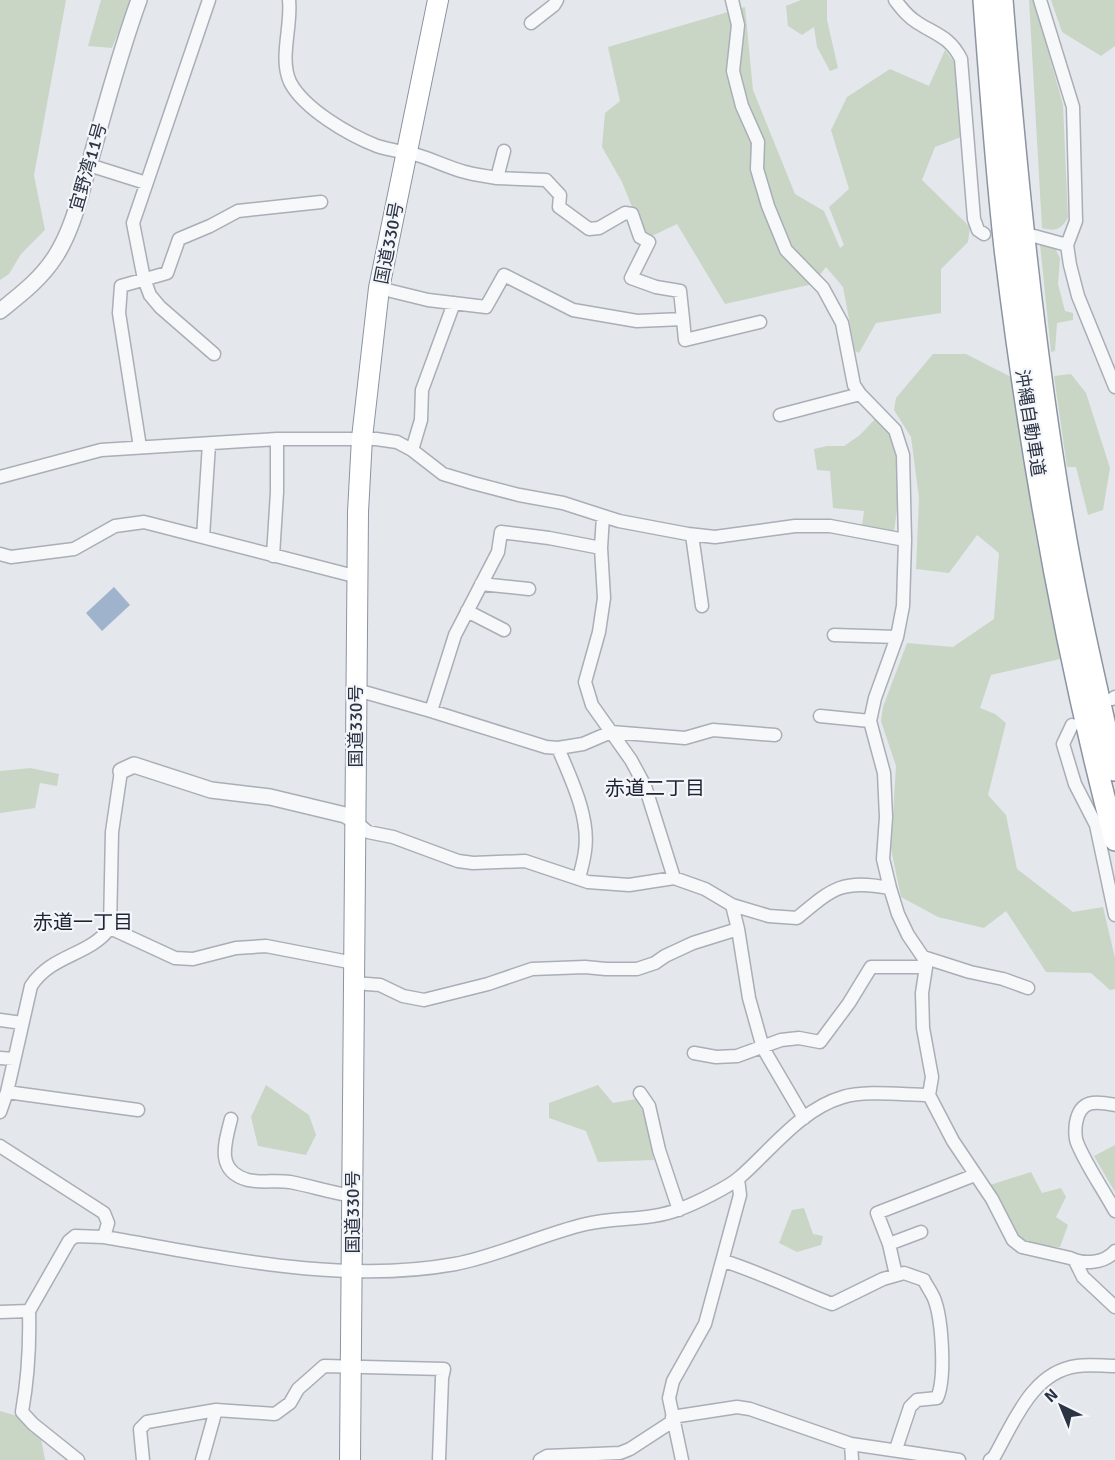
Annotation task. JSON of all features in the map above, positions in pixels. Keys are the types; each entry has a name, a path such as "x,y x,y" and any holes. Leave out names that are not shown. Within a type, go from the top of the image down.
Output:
{"highway":[{"name":"国道330号","path":"350,1460 359,486 362,438 379,288 438,0"},
{"name":"沖縄自動車道","path":"984,0 1005,246 1023,384 1047,531 1079,695 1115,840"},
{"name":"沖縄自動車道","path":"1002,0 1022,224 1043,393 1062,518 1115,770"},
{"path":"1006,47 1013,22 1013,0"}],"street":[{"name":"宜野湾11号","path":"0,311 32,285 56,256 70,227 123,45 139,0"},
{"path":"289,0 291,16 286,67 290,82 306,104 360,138 379,147 406,153 464,172 497,178 546,180 560,195 559,207 589,229 599,228 625,213 632,214 640,237 649,242 631,278 656,287 680,291 685,340 760,322"},
{"path":"531,23 557,0"},
{"path":"732,0 738,25 733,71 742,106 758,142 757,169 768,206 786,250 822,288 842,323 854,385 895,430 903,455 905,540 903,606 897,637 875,698 870,721 884,773 886,817 883,859 898,914 924,962 922,1016 932,1077 929,1095 953,1141 992,1199 1013,1240 1022,1247 1075,1261 1096,1262 1111,1256 1115,1251"},
{"path":"895,0 905,14 943,36 955,47 961,59 974,219 978,230 984,234"},
{"path":"1040,0 1073,107 1076,221 1067,245 1070,265 1078,296 1115,387"},
{"path":"205,1 133,223 144,279 150,295 160,308 214,354"},
{"path":"497,178 504,151"},
{"path":"89,165 147,183"},
{"path":"140,447 119,313 120,286 167,273 178,239 238,211 321,202"},
{"path":"1034,236 1067,245"},
{"path":"379,288 428,300 486,307 504,275 573,310 637,321 682,319"},
{"path":"412,450 421,420 422,390 454,303"},
{"path":"780,415 860,394"},
{"path":"0,477 101,450 277,438 362,438 397,442 412,450 443,474 519,495 564,503 620,521 692,535 715,537 795,526 830,526 905,540"},
{"path":"273,556 277,492 277,438"},
{"path":"203,537 209,444"},
{"path":"603,516 601,548 604,598 585,682 592,705 631,760 645,786 674,878"},
{"path":"0,554 11,557 74,549 115,526 144,522 358,576"},
{"path":"431,711 455,635 498,552 501,532 601,548"},
{"path":"692,535 702,606"},
{"path":"481,584 529,590"},
{"path":"467,611 504,630"},
{"path":"834,636 897,637"},
{"path":"357,690 546,747 558,748 583,744 611,732 685,738 713,730 775,735"},
{"path":"820,716 870,721"},
{"path":"1072,725 1063,744 1076,784 1096,825 1115,915"},
{"path":"558,748 573,784 585,826 586,850 579,878"},
{"path":"0,1112 7,1092 31,986 48,966 102,939 110,928 112,832 121,771 134,765 211,790 270,796 345,815 368,832 393,837 458,861 473,863 525,861 588,882 629,885 674,878 705,889 732,905 769,916 797,918 826,894 853,883 890,888"},
{"path":"732,905 749,998 763,1048 804,1118"},
{"path":"110,928 175,958 194,959 236,948 266,946 354,973 403,996 424,1000 488,984 532,969 585,967 637,969 655,963 693,944 738,929"},
{"path":"694,1053 716,1057 737,1056 781,1040 799,1038 820,1042 849,1003 871,967 924,962 1003,979 1028,988"},
{"path":"0,1020 22,1023"},
{"path":"0,1058 14,1059"},
{"path":"7,1092 138,1110"},
{"path":"640,1093 649,1106 659,1150 679,1210"},
{"path":"78,1460 33,1424 22,1412 30,1344 28,1311 69,1241 75,1236 104,1237 292,1268 407,1270 457,1264 586,1224 642,1218 679,1210 738,1179 804,1118 843,1096 929,1095"},
{"path":"1115,1104 1099,1102 1086,1104 1077,1112 1075,1129 1077,1144 1115,1211"},
{"path":"231,1119 224,1145 225,1159 229,1168 237,1175 249,1180 289,1182 353,1196"},
{"path":"0,1146 104,1213 108,1223 104,1237"},
{"path":"896,1275 889,1244 877,1213 975,1175"},
{"path":"682,1460 669,1398 674,1381 705,1324 724,1261 740,1195 738,1179"},
{"path":"889,1244 921,1232"},
{"path":"724,1261 832,1304 882,1279 896,1275 904,1274 924,1280 935,1300 942,1337 941,1390 937,1398 917,1400 910,1407 896,1449"},
{"path":"1075,1261 1083,1277 1115,1307"},
{"path":"0,1312 28,1311"},
{"path":"143,1460 140,1429 147,1422 216,1410 275,1414 290,1403 298,1389 324,1366 444,1370 439,1460"},
{"path":"990,1460 1031,1391 1053,1373 1076,1366 1115,1366"},
{"path":"540,1460 547,1456 620,1453 630,1449 673,1419 737,1407 750,1409 851,1444 896,1449 918,1457 959,1460"},
{"path":"202,1460 216,1410"},
{"path":"851,1444 852,1460"}],"green space":[{"path":"0,0 66,0 34,175 45,230 21,254 9,274 0,280"},
{"path":"101,0 131,0 112,48 88,46"},
{"path":"801,0 827,0 827,20 838,68 830,71 817,47 814,27 802,35 788,26 786,6"},
{"path":"1029,0 1034,0 1063,105 1068,218 1063,225 1051,230 1042,228"},
{"path":"1051,0 1115,0 1115,46 1101,56 1062,32"},
{"path":"745,7 753,90 795,194 824,211 840,248 844,245 829,207 849,189 831,130 847,97 890,69 929,86 945,50 958,67 961,137 935,147 922,180 970,227 968,242 941,269 941,313 876,323 859,353 855,351 843,287 826,267 813,284 725,304 677,224 650,237 643,234 622,182 602,147 605,113 620,101 608,47"},
{"path":"1040,244 1055,248 1060,258 1058,284 1065,311 1073,313 1073,320 1057,323 1055,351 1051,352"},
{"path":"933,354 966,354 1013,378 1035,532 1060,659 991,675 980,708 995,714 1006,723 988,795 1006,815 1017,869 1073,912 1103,907 1115,958 1115,989 1110,990 1091,973 1046,972 1006,911 984,928 938,917 901,897 891,849 896,766 881,721 883,707 907,643 953,647 994,619 999,553 977,535 949,573 916,569 919,498 911,437 894,410 896,398"},
{"path":"1071,374 1086,393 1110,468 1103,510 1088,515 1076,467 1067,467 1054,376"},
{"path":"877,417 892,436 896,446 899,470 899,496 894,531 886,534 862,526 864,511 833,508 830,471 817,470 814,449 844,446 860,435"},
{"path":"30,768 59,774 57,786 40,783 35,808 0,813 0,771"},
{"path":"266,1085 309,1115 316,1135 306,1155 258,1146 251,1117"},
{"path":"598,1085 613,1103 636,1099 646,1116 654,1160 598,1162 586,1131 549,1118 549,1103"},
{"path":"1115,1145 1115,1192 1094,1156"},
{"path":"1031,1172 1042,1193 1061,1188 1066,1197 1056,1217 1068,1225 1060,1247 1034,1245 1021,1238 1011,1225 990,1185"},
{"path":"804,1208 813,1234 823,1236 821,1245 797,1252 779,1243 792,1210"},
{"path":"0,1411 17,1416 41,1438 45,1460 0,1460"}],"water":[{"path":"114,587 130,605 102,631 86,613"}],"district":[{"name":"赤道二丁目","path":"655,788"},
{"name":"赤道一丁目","path":"83,922"}]}
